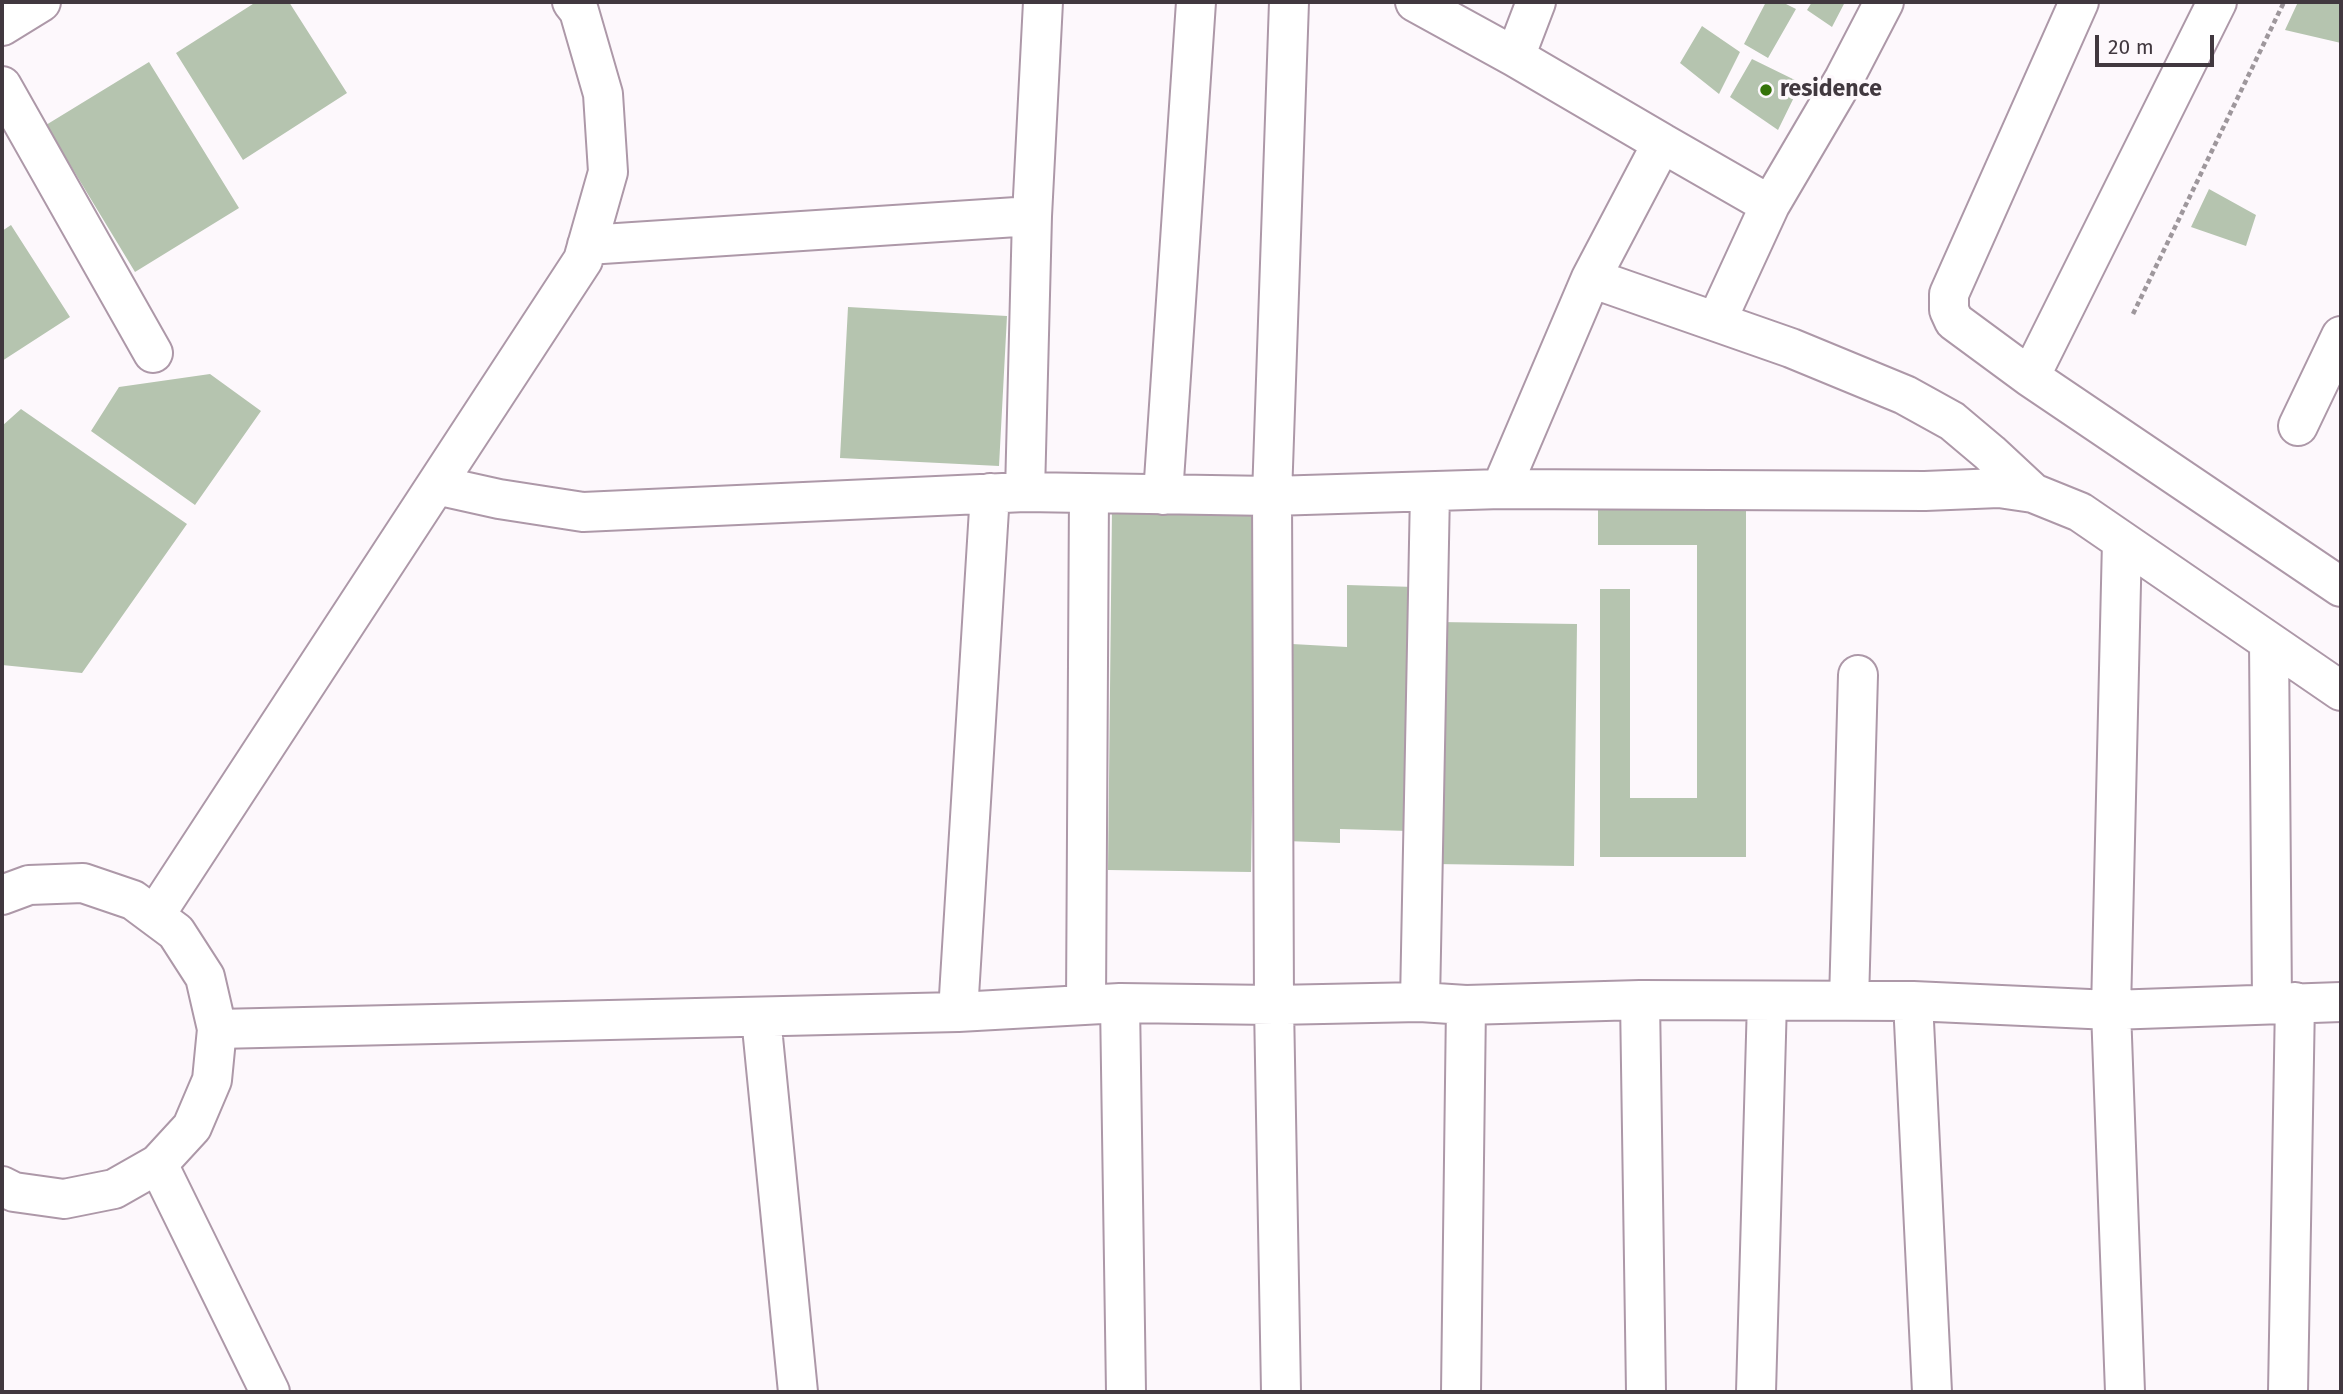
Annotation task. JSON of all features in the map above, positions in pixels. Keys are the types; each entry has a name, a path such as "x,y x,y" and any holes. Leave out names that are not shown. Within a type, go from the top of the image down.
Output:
{"street":[{"path":"155,915 583,260 608,172 603,94 579,11 572,2"},
{"path":"958,1012 1032,216 1043,2"},
{"path":"1163,495 1196,2"},
{"path":"1281,1392 1274,1005 1272,496 1289,2"},
{"path":"1415,2 1516,57 1770,205"},
{"path":"1516,57 1536,2"},
{"path":"1717,320 1770,205 1844,79 1884,2"},
{"path":"2079,2 1949,294 1949,310 1954,321 2030,377 2341,587"},
{"path":"2030,377 2217,2"},
{"path":"2,86 153,353"},
{"path":"1501,489 1591,278 1662,143"},
{"path":"587,245 1032,216"},
{"path":"1591,278 1717,320 1905,395 1952,421 2032,493"},
{"path":"2298,426 2341,336"},
{"path":"436,485 499,499 583,512 1008,493 1272,496 1501,489 1925,491 1999,488 2032,493 2080,512 2269,642 2339,683"},
{"path":"1420,1002 1430,492"},
{"path":"1088,493 1103,1003 1126,1392"},
{"path":"2122,541 2111,1010 2125,1392"},
{"path":"2269,642 2284,1003 2288,1392"},
{"path":"1849,1001 1858,675"},
{"path":"2,895 29,885 83,883 133,900 176,932 205,977 217,1029 212,1080 192,1126 158,1164 114,1189 64,1199 14,1192 2,1186"},
{"path":"217,1029 958,1012 1103,1003 1274,1005 1420,1002 1466,1005 1640,1000 1913,1001 2111,1010 2341,1002"},
{"path":"1640,1000 1646,1392"},
{"path":"1756,1392 1767,1001"},
{"path":"1913,1001 1932,1392"},
{"path":"1461,1392 1466,1005"},
{"path":"761,1017 798,1392"},
{"path":"158,1164 270,1392"}],"path":[{"path":"2133,314 2284,2"}],"building":[{"path":"256,2 289,2 347,93 243,160 176,53"},
{"name":"residence","path":"1766,2 1782,2 1796,9 1768,58 1744,44"},
{"name":"residence","path":"1812,2 1845,2 1832,27 1807,10"},
{"path":"2298,2 2341,2 2341,43 2285,30"},
{"name":"residence","path":"1702,26 1740,52 1719,94 1680,63"},
{"name":"residence","path":"1752,59 1801,83 1778,130 1730,97"},
{"path":"149,62 239,208 135,272 46,125"},
{"path":"2209,189 2256,215 2246,246 2191,227"},
{"path":"11,225 70,317 2,361 2,231"},
{"path":"848,307 1007,316 999,466 840,458"},
{"path":"210,374 261,411 195,505 91,431 119,387"},
{"path":"21,409 187,524 82,673 2,665 2,426"},
{"path":"1746,497 1746,857 1600,857 1600,589 1630,589 1630,798 1697,798 1697,545 1598,545 1598,498"},
{"path":"1112,508 1257,510 1251,872 1108,870"},
{"path":"1347,585 1415,587 1409,831 1340,829 1340,843 1286,841 1292,644 1347,647"},
{"path":"1439,622 1577,624 1574,866 1435,864"}],"place":[{"name":"residence","path":"1766,90"}]}
